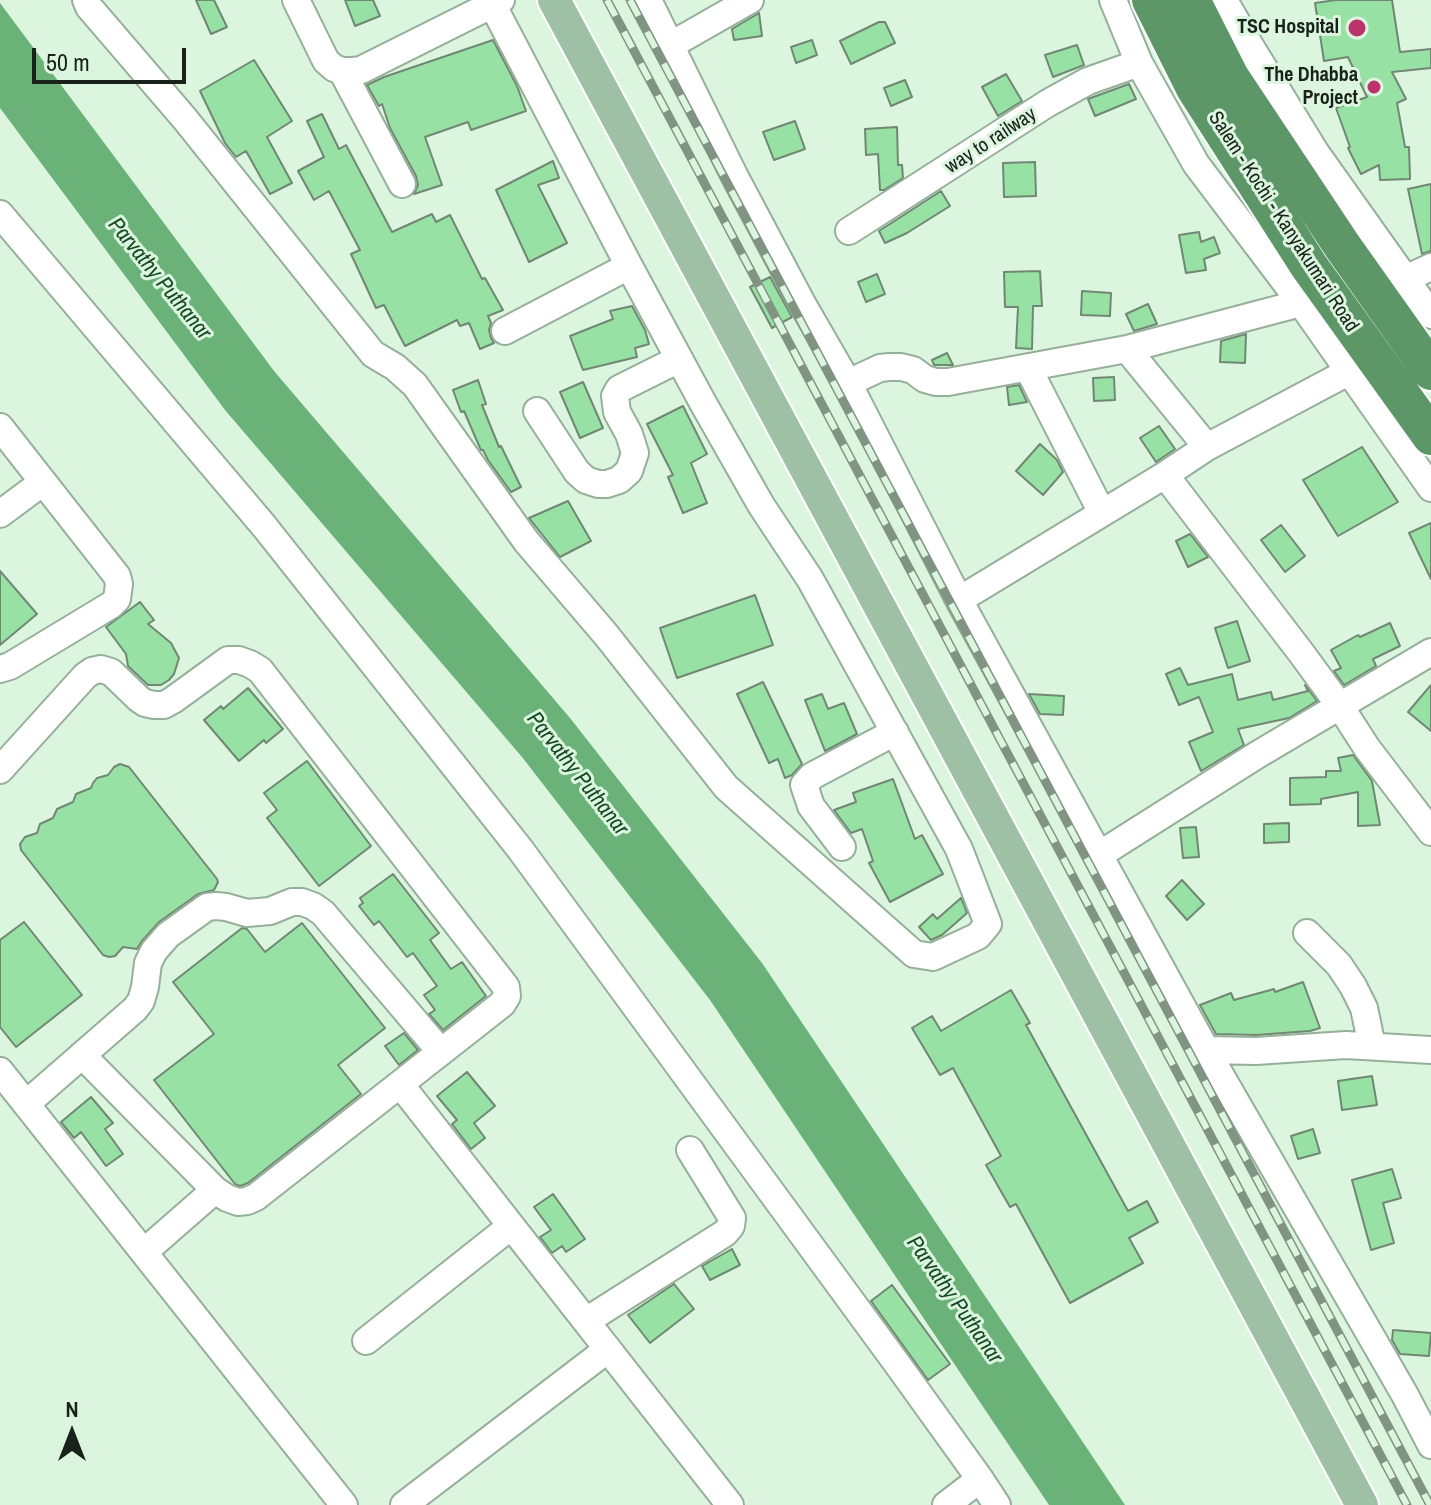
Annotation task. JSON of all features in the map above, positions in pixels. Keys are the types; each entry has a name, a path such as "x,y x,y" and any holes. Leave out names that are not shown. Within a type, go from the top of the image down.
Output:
{"highway":[{"name":"Salem - Kochi - Kanyakumari Road","path":"1151,0 1195,88 1309,266 1431,436"},
{"name":"Salem - Kochi - Kanyakumari Road","path":"1221,1 1230,77 1343,247 1431,371"}],"main road":[{"path":"554,0 1362,1505"}],"street":[{"path":"86,0 373,354 395,367 415,385 526,541 607,636 726,787 914,954 933,957 978,936 988,924 959,849 810,579 761,505 679,359 494,2 361,70 342,71 326,61 296,0"},
{"path":"648,0 734,175 848,383 959,600 1206,1050 1431,1445"},
{"path":"671,45 750,0"},
{"path":"1113,0 1139,63 1196,164 1301,303 1431,488"},
{"path":"1221,1 1316,153 1431,315"},
{"name":"way to railway","path":"849,231 1048,103 1088,81 1139,63"},
{"path":"342,71 402,184"},
{"path":"0,214 264,526 520,849 997,1505"},
{"path":"505,331 629,266"},
{"path":"1405,279 1431,267"},
{"path":"848,383 889,367 913,370 925,379 936,382 1028,368 1127,349 1301,303"},
{"path":"1127,349 1207,447"},
{"path":"537,411 559,448 586,480 607,484 619,480 629,471 635,453 617,412 615,396 619,389 679,359"},
{"path":"1028,368 1102,513"},
{"path":"959,600 1207,447 1350,371"},
{"path":"0,427 117,576 119,592 111,605 0,669"},
{"path":"1165,475 1431,832"},
{"path":"0,514 43,482"},
{"path":"1099,855 1257,755 1431,652"},
{"path":"0,770 92,671 101,669 111,672 145,703 164,705 228,660 239,660 260,670 506,987 507,996 502,1004 247,1201 238,1202 215,1190 82,1055"},
{"path":"842,847 811,806 804,785 812,776 895,732"},
{"path":"26,1104 135,1009 141,1001 148,963 154,951 168,935 207,907 257,913 292,902 313,906 323,913 441,1052"},
{"path":"1307,933 1339,965 1353,986 1364,1008 1372,1046"},
{"path":"1206,1050 1256,1051 1346,1045 1431,1050"},
{"path":"0,1071 344,1505"},
{"path":"400,1084 730,1505"},
{"path":"586,1321 725,1233 731,1226 732,1218 690,1150"},
{"path":"144,1252 215,1190"},
{"path":"366,1341 511,1226"},
{"path":"404,1505 608,1349"},
{"path":"946,1505 980,1479"}],"water":[{"name":"Parvathy Puthanar","path":"0,3 274,371 570,718 762,963 1125,1505 1049,1505 710,1000 522,757 225,410 0,108"}],"building":[{"path":"196,0 214,0 227,27 211,34"},
{"path":"345,0 373,0 380,16 355,26"},
{"path":"1392,0 1400,52 1431,49 1431,68 1392,72 1406,99 1397,103 1405,147 1409,147 1410,179 1380,180 1379,165 1361,174 1348,148 1336,108 1367,97 1348,57 1324,61 1315,3"},
{"path":"759,13 762,36 734,40 732,29"},
{"path":"885,22 895,43 851,64 840,41"},
{"path":"493,40 526,111 471,130 468,122 425,137 442,185 414,194 418,185 416,176 390,128 382,104 379,106 367,85"},
{"path":"812,40 817,55 796,63 791,47"},
{"path":"1077,45 1084,65 1053,77 1045,55"},
{"path":"254,60 292,121 267,137 292,183 270,194 246,151 236,157 225,143 200,91"},
{"path":"1006,74 1022,101 998,116 982,87"},
{"path":"905,80 912,97 891,106 884,88"},
{"path":"1129,84 1136,99 1095,116 1088,99"},
{"path":"322,114 339,149 346,145 392,232 432,214 436,222 450,215 482,279 485,278 503,310 488,316 494,343 480,349 469,323 460,326 457,320 405,346 384,305 376,308 351,254 360,250 329,191 314,200 298,171 324,157 307,121"},
{"path":"795,121 805,149 774,160 763,132"},
{"path":"897,127 898,165 902,165 903,178 880,190 878,154 866,155 865,129"},
{"path":"553,161 559,178 538,185 567,243 529,262 496,190"},
{"path":"1035,162 1036,196 1004,197 1003,163"},
{"path":"1431,184 1431,251 1422,254 1408,189"},
{"path":"941,191 950,206 885,243 879,231"},
{"path":"1199,232 1201,242 1214,237 1220,253 1204,259 1206,270 1186,273 1179,235"},
{"path":"1040,271 1042,306 1033,306 1032,349 1016,348 1018,307 1005,307 1004,272"},
{"path":"877,274 885,294 866,302 858,282"},
{"path":"770,277 792,317 772,328 750,287"},
{"path":"1082,291 1111,293 1110,316 1081,315"},
{"path":"1148,304 1157,324 1134,331 1126,314"},
{"path":"632,306 649,344 635,348 637,357 583,370 570,336 613,319 610,311"},
{"path":"1246,334 1245,363 1220,362 1221,341"},
{"path":"947,353 953,365 934,365 932,360"},
{"path":"1114,377 1115,400 1094,401 1093,378"},
{"path":"478,380 486,404 482,405 499,447 521,487 511,492 481,450 453,390"},
{"path":"583,382 603,428 580,438 560,392"},
{"path":"1019,385 1027,402 1009,405 1007,387"},
{"path":"683,406 707,454 691,463 707,503 683,513 668,477 673,475 647,424"},
{"path":"1159,426 1175,449 1156,462 1140,438"},
{"path":"1040,444 1057,460 1063,472 1043,495 1016,471"},
{"path":"1362,447 1398,502 1338,536 1303,480"},
{"path":"568,501 591,541 560,557 529,518"},
{"path":"1431,523 1431,579 1409,533"},
{"path":"1281,525 1305,556 1285,572 1261,540"},
{"path":"1190,534 1208,557 1188,567 1176,541"},
{"path":"0,571 37,614 0,645"},
{"path":"755,595 773,645 677,678 660,628"},
{"path":"140,602 154,620 148,624 171,643 179,658 174,674 161,685 148,685 128,666 126,654 106,627"},
{"path":"1237,621 1250,661 1228,668 1215,628"},
{"path":"1390,623 1400,646 1373,659 1376,666 1344,685 1334,671 1341,668 1331,650 1358,635 1360,637"},
{"path":"1180,668 1188,685 1232,674 1238,700 1271,692 1273,700 1308,691 1305,685 1317,701 1289,718 1238,729 1244,745 1201,771 1189,742 1213,732 1199,697 1179,705 1166,674"},
{"path":"763,682 802,764 785,778 778,759 769,763 737,694"},
{"path":"1431,685 1431,731 1408,712"},
{"path":"248,688 283,729 239,761 204,720"},
{"path":"822,694 828,709 844,703 857,734 825,751 805,700"},
{"path":"1029,694 1064,696 1063,715 1040,714"},
{"path":"1353,755 1372,781 1380,825 1358,826 1358,792 1321,799 1321,804 1290,805 1290,778 1326,777 1326,771 1341,771 1338,758"},
{"path":"307,761 371,846 319,886 267,818 277,810 264,793"},
{"path":"120,764 129,767 218,882 214,890 198,894 159,922 137,949 123,947 115,956 109,957 103,955 21,850 20,844 25,837 37,833 40,824 53,818 57,809 73,802 76,794 91,788 97,778 108,775"},
{"path":"893,779 915,839 922,835 943,874 890,902 869,863 873,861 862,829 851,833 834,810 856,802 853,793"},
{"path":"1289,823 1289,842 1264,843 1264,824"},
{"path":"1196,827 1199,857 1183,858 1180,828"},
{"path":"393,874 439,933 430,940 451,969 462,962 486,996 443,1030 429,1014 435,1010 424,995 437,986 413,953 407,957 379,921 374,925 359,906 363,903 360,898"},
{"path":"1182,880 1204,904 1187,920 1166,896"},
{"path":"961,898 967,913 942,935 931,940 919,927 933,914 937,919"},
{"path":"24,922 82,995 16,1047 0,1027 0,940"},
{"path":"302,923 385,1028 338,1065 361,1094 248,1183 240,1186 235,1184 154,1080 214,1034 173,982 242,928 247,929 265,952"},
{"path":"1303,982 1320,1028 1310,1031 1216,1034 1200,1005 1231,993 1234,1000 1274,989 1275,992"},
{"path":"1011,990 1030,1023 1026,1025 1128,1211 1147,1201 1158,1222 1129,1238 1143,1263 1070,1303 1016,1204 1010,1207 986,1165 1001,1156 953,1068 940,1075 912,1028 932,1016 941,1031"},
{"path":"404,1033 418,1050 399,1065 385,1046"},
{"path":"467,1072 495,1106 474,1123 485,1138 471,1149 452,1124 457,1120 437,1096"},
{"path":"1372,1076 1377,1105 1342,1110 1338,1081"},
{"path":"91,1097 113,1123 105,1129 123,1154 106,1166 81,1132 74,1138 61,1122"},
{"path":"1313,1129 1320,1153 1298,1159 1291,1136"},
{"path":"1392,1169 1401,1198 1383,1203 1394,1243 1371,1250 1352,1180"},
{"path":"553,1194 585,1239 566,1252 562,1246 552,1253 540,1237 551,1230 534,1207"},
{"path":"732,1249 740,1265 710,1280 702,1266"},
{"path":"674,1284 694,1309 650,1343 628,1315"},
{"path":"892,1285 950,1364 928,1380 871,1301"},
{"path":"1393,1330 1431,1333 1429,1356 1400,1354 1392,1340"}],"railway":[{"path":"607,0 1407,1505"},
{"path":"630,0 1430,1505"}],"place":[{"name":"TSC Hospital","path":"1357,28"},
{"name":"The Dhabba Project","path":"1374,87"}]}
